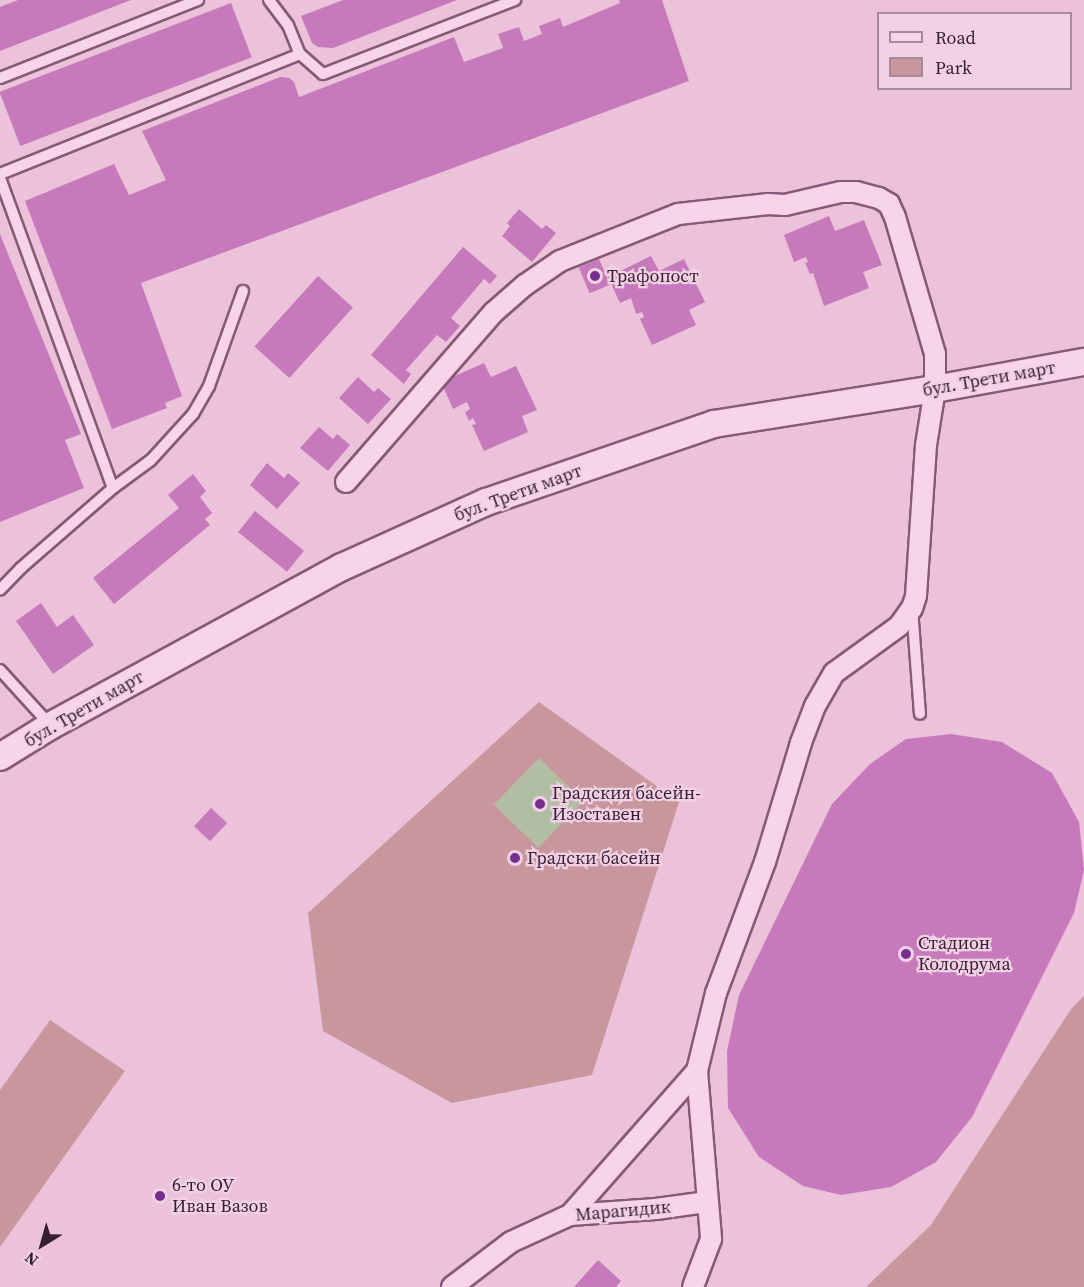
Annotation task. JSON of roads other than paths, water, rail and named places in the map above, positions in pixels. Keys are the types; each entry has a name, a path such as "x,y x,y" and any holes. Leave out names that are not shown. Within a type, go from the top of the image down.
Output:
{"street":[{"path":"346,482 494,312 525,285 560,261 678,214 768,204 785,205 841,192 856,192 879,198 889,204 895,217 935,354 935,389 926,445 916,596 912,608 899,626 834,673 815,706 801,743 765,862 716,993 697,1071 706,1202 711,1239 693,1287"},
{"name":"бул. Трети март","path":"0,757 50,726 342,567 486,501 714,424 935,389 1084,362"},
{"path":"570,1215 697,1071"},
{"name":"Марагидик","path":"452,1287 511,1242 570,1215 657,1209 706,1202"}],"lane":[{"path":"0,78 198,0"},
{"path":"269,0 288,25 300,54 323,74 515,0"},
{"path":"113,489 0,176 300,54"},
{"path":"0,590 21,568 113,489 151,460 179,432 193,414 209,386 243,291"},
{"path":"912,608 920,714"},
{"path":"0,670 50,726"}],"place":[{"name":"Трафопост","path":"595,276"},
{"name":"Градския басейн- Изоставен","path":"540,804"},
{"name":"Градски басейн","path":"515,858"},
{"name":"Стадион Колодрума","path":"906,954"},
{"name":"6-то ОУ Иван Вазов","path":"160,1196"}]}
